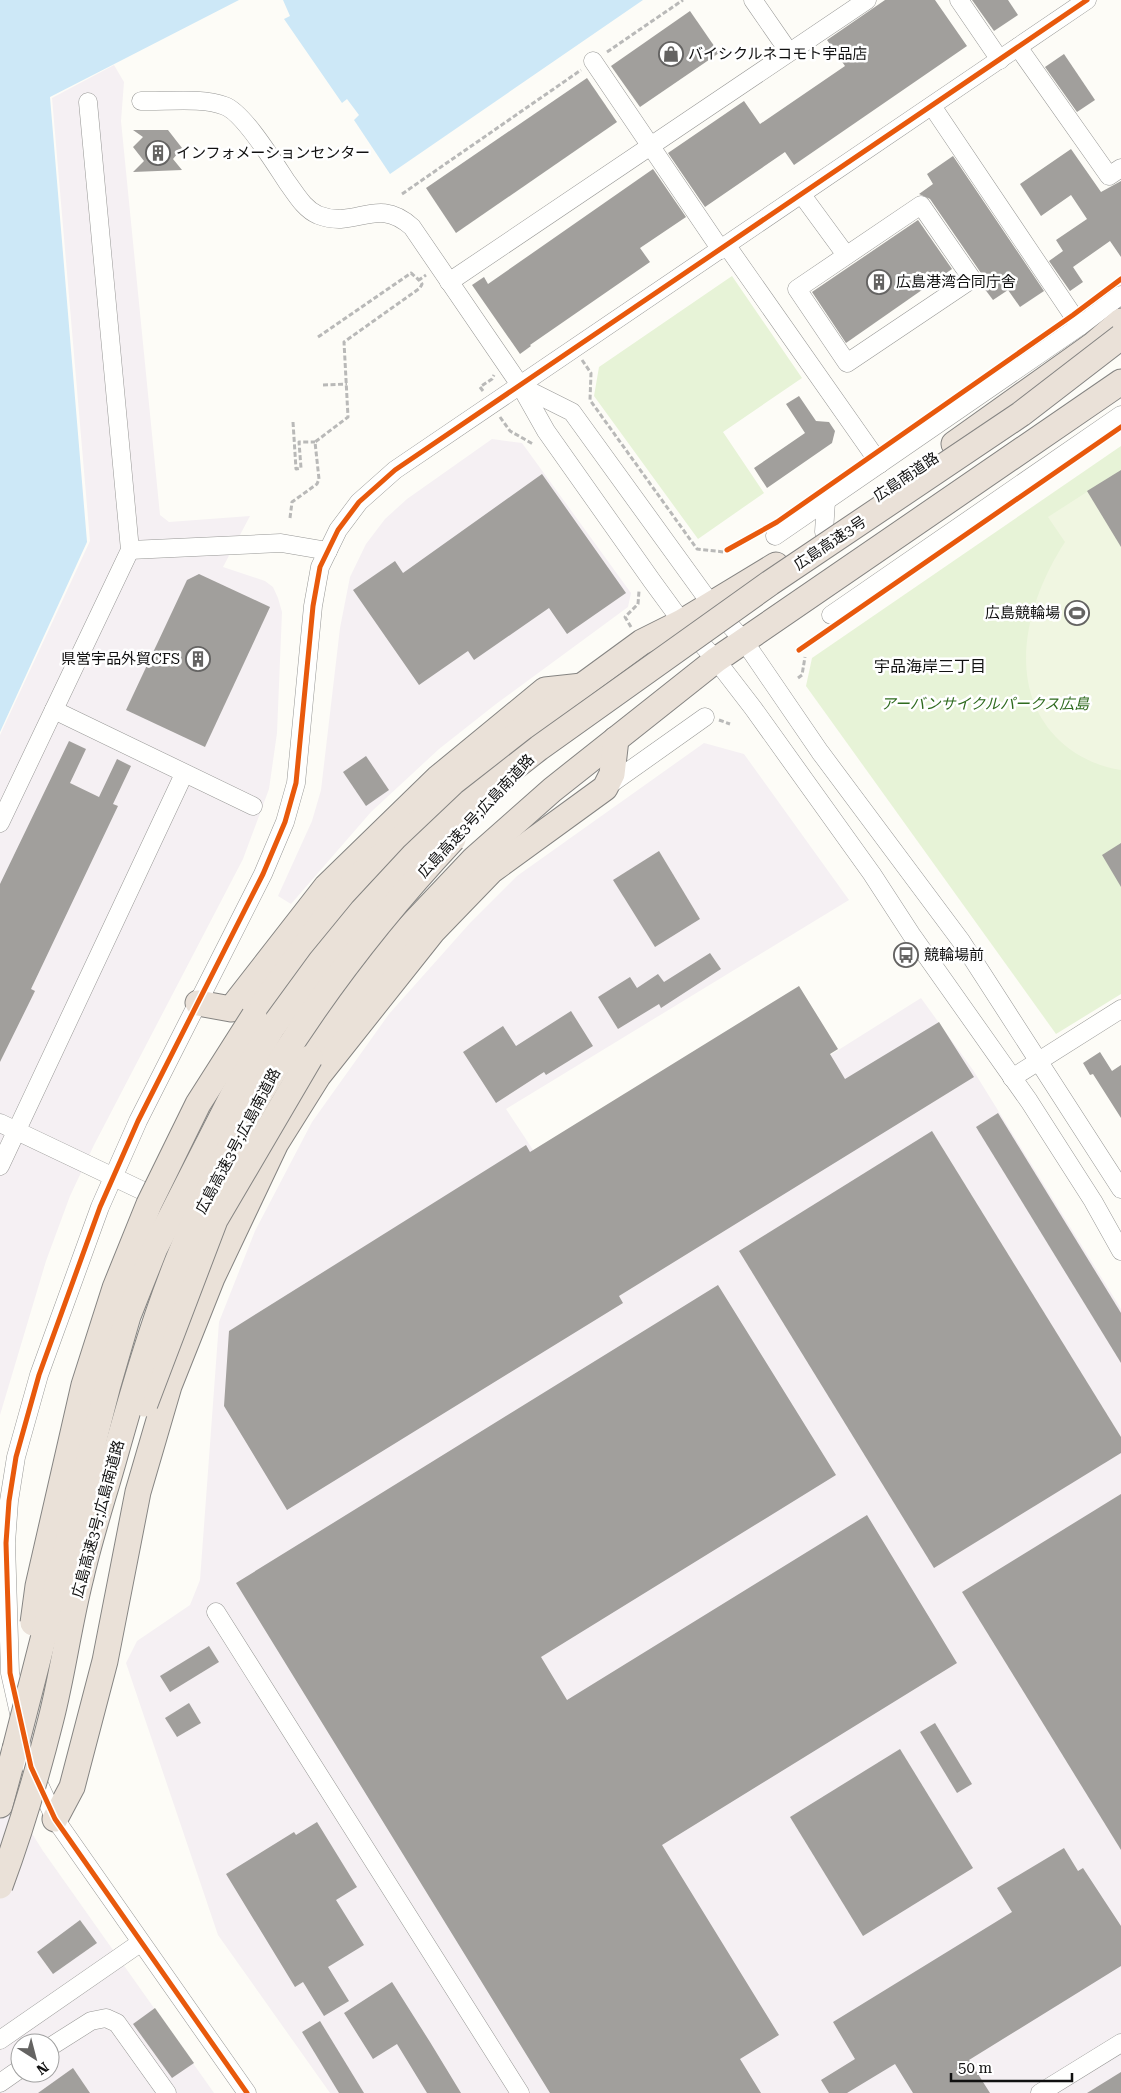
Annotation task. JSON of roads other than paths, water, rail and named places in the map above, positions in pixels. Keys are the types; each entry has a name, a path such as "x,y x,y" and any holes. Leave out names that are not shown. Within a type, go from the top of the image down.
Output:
{"highway":[{"name":"広島南道路","path":"15,1749 38,1586 84,1385 112,1297 149,1204 190,1120 254,1016 330,911 362,873 523,729 642,642 682,622 750,582 824,532 1004,409 1093,345 1121,321"},
{"name":"広島高速3号","path":"539,748 770,583 1021,414 1121,337"},
{"path":"52,1718 145,1405 215,1220 310,1058 387,950 474,859 616,739 716,660 853,564 1121,382"},
{"path":"198,1003 231,1009 326,887 438,778 545,690 582,686"},
{"path":"55,1819 72,1788 105,1662 138,1492 169,1386 212,1278 276,1143 318,1076 426,939 491,871 604,788 612,774 616,739"},
{"name":"広島高速3号;広島南道路","path":"0,1886 15,1844 52,1718 81,1576 147,1343 179,1259 221,1166 269,1078 316,1006 372,930 430,863 539,748"},
{"name":"広島高速3号;広島南道路","path":"0,1805 108,1385 128,1316 155,1248 197,1163 272,1028 320,961 356,918 414,855 470,802 539,748"}],"street":[{"path":"753,0 789,52"},
{"path":"449,282 867,0"},
{"path":"959,0 1000,60"},
{"path":"246,2093 55,1819 31,1767 10,1673 3,1561 16,1457 40,1375 100,1207 138,1121 263,874 285,822 294,790 313,606 320,566 338,530 359,502 395,470 1087,0"},
{"path":"1018,47 1109,176 1121,168"},
{"path":"593,61 651,146 880,464"},
{"path":"0,823 130,550 88,102"},
{"path":"141,102 212,102 227,106 246,124 304,205 318,215 341,220 374,213 399,216 412,227 520,385 546,431 682,622 716,660 872,874 911,934 1029,1100 1088,1192 1121,1251"},
{"path":"932,106 1080,326"},
{"path":"802,195 846,255"},
{"path":"921,205 972,279 847,363 797,288 846,255 921,205"},
{"path":"775,536 1080,326 1121,295"},
{"path":"1004,409 1011,374"},
{"path":"520,385 572,412 711,604 744,641 820,752 961,941 1121,1189"},
{"path":"831,615 1121,414"},
{"path":"824,532 826,501"},
{"path":"130,550 281,543 328,551"},
{"path":"853,564 891,573"},
{"path":"54,710 253,806"},
{"path":"604,788 705,716"},
{"path":"0,1166 184,774"},
{"path":"1012,1078 1121,1009"},
{"path":"0,1123 233,1232"},
{"path":"216,1612 520,2093"},
{"path":"0,2040 140,1943"},
{"path":"60,2041 91,2021 106,2018 117,2023 167,2093"},
{"path":"1040,2093 1121,2043"}],"water":[{"path":"0,0 239,0 50,97 87,542 0,732"},
{"path":"283,0 643,0 390,174 354,120 359,115 347,99 342,103 284,19 290,16"}],"place":[{"name":"バイシクルネコモト宇品店","path":"671,54"},
{"name":"インフォメーションセンター","path":"158,153"},
{"name":"広島港湾合同庁舎","path":"879,282"},
{"name":"広島競輪場","path":"1077,613"},
{"name":"県営宇品外貿CFS","path":"198,659"},
{"name":"競輪場前","path":"906,955"}],"district":[{"name":"宇品海岸三丁目","path":"930,666"}],"park label":[{"name":"アーバンサイクルパークス広島","path":"985,704"}]}
